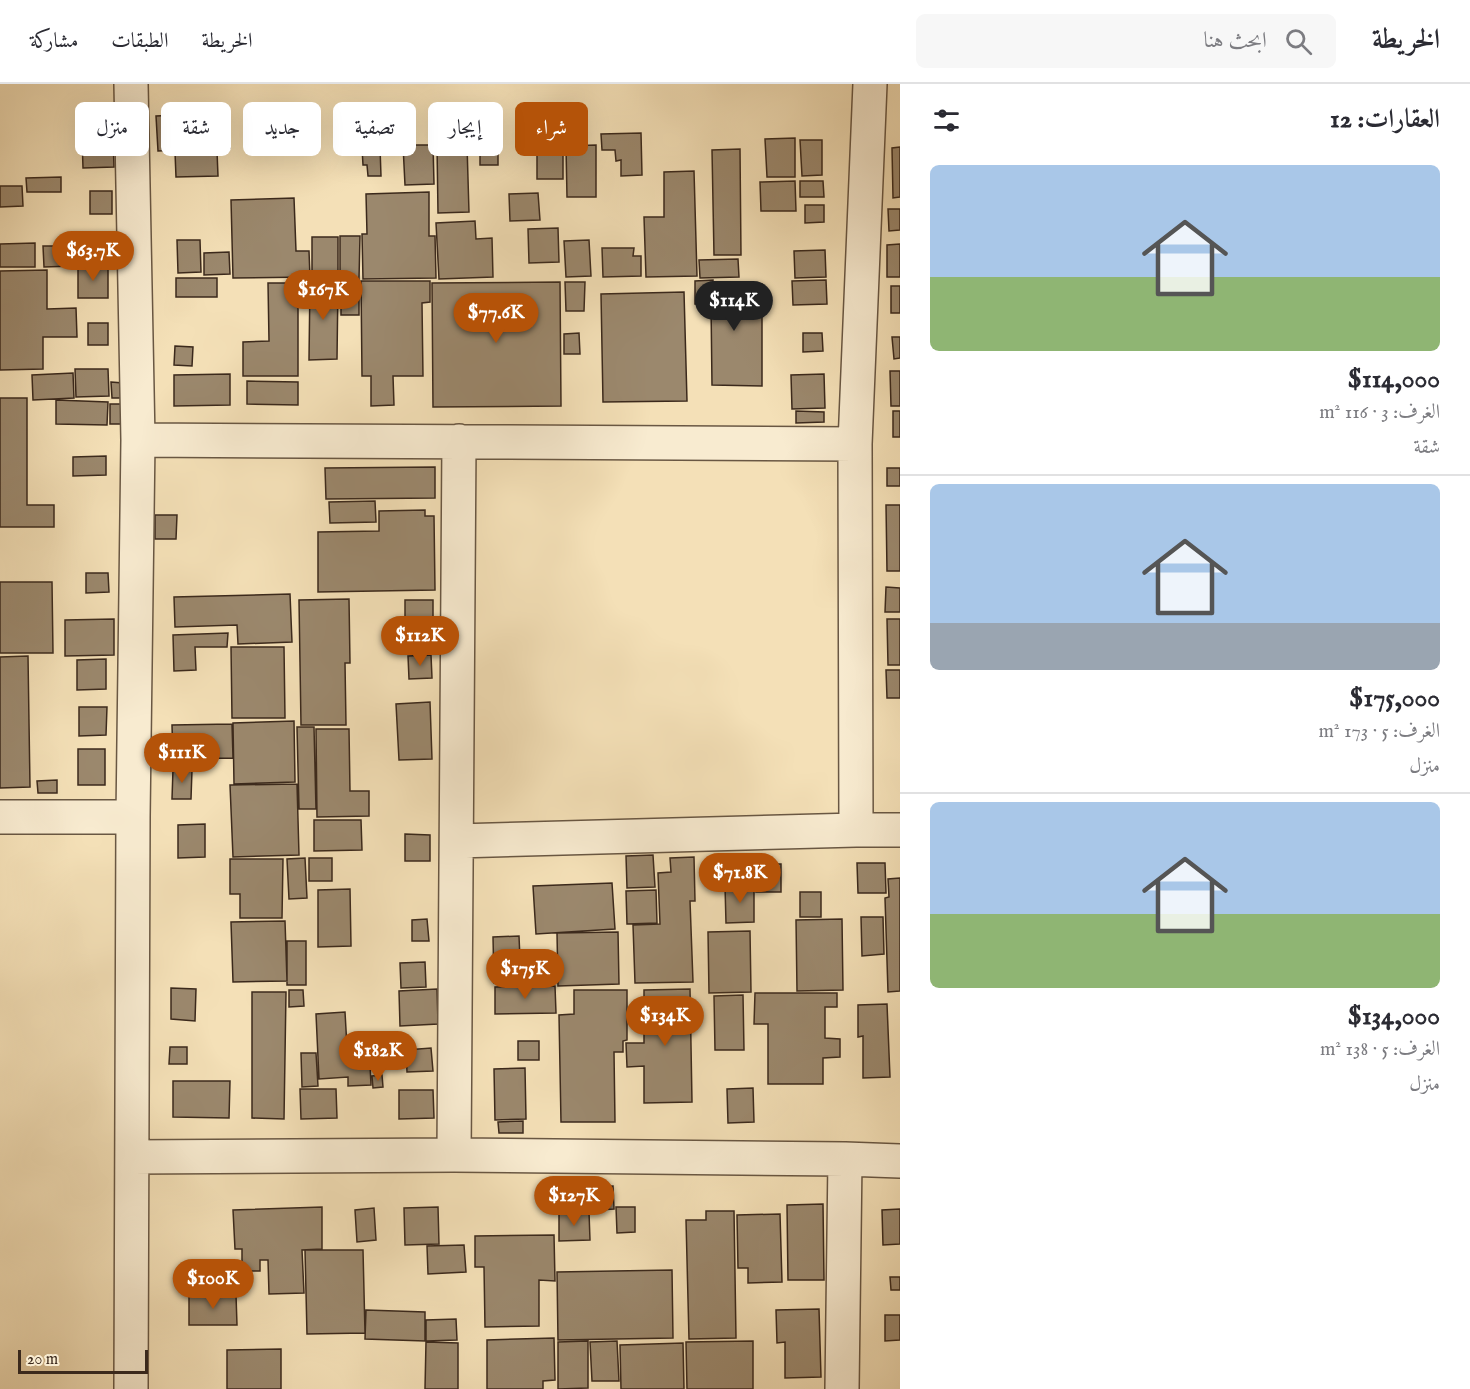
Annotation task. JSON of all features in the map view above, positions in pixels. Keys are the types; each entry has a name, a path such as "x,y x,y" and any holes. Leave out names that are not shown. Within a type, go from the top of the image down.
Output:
{"street":[{"path":"131,84 138,440 133,817 131,1389"},
{"path":"856,830 855,444 870,84"},
{"path":"138,440 855,444"},
{"path":"454,1155 459,441"},
{"path":"0,817 133,817"},
{"path":"457,841 900,830"},
{"path":"132,1157 454,1155 900,1161"},
{"path":"842,1389 845,1159"}],"building":[{"path":"156,116 161,116 161,151 158,151"},
{"path":"641,133 642,175 621,176 621,160 616,161 615,150 602,150 601,134"},
{"path":"795,138 795,177 767,177 765,139"},
{"path":"800,140 822,140 822,175 802,176"},
{"path":"416,145 428,145 428,156 433,156 434,184 405,185 404,156 416,156"},
{"path":"588,145 596,145 596,197 567,197 566,156 588,156"},
{"path":"900,147 900,197 893,198 892,148"},
{"path":"740,149 741,255 714,255 712,150"},
{"path":"83,156 114,156 114,167 83,168"},
{"path":"175,156 217,156 218,176 176,177"},
{"path":"362,156 380,156 381,176 368,176 367,165 363,165"},
{"path":"437,156 467,156 469,212 438,213"},
{"path":"480,156 498,156 498,165 480,165"},
{"path":"537,156 563,156 563,179 537,179"},
{"path":"694,171 697,276 646,277 644,217 664,217 664,172"},
{"path":"61,177 61,192 27,192 26,178"},
{"path":"795,181 796,211 761,211 760,182"},
{"path":"800,181 823,181 824,197 800,197"},
{"path":"0,186 22,186 23,206 0,207"},
{"path":"90,191 112,191 112,214 90,214"},
{"path":"429,192 429,236 435,236 436,278 363,279 362,234 367,234 366,194"},
{"path":"538,193 540,220 510,221 509,194"},
{"path":"294,198 296,251 309,251 310,277 233,278 231,200"},
{"path":"805,205 824,205 824,222 805,223"},
{"path":"888,209 900,209 900,230 889,231"},
{"path":"475,221 476,239 492,238 493,277 439,279 436,223"},
{"path":"558,228 559,262 529,263 528,229"},
{"path":"340,236 360,236 359,279 340,279"},
{"path":"312,237 338,237 338,278 312,279"},
{"path":"177,240 200,240 201,272 178,273"},
{"path":"589,240 591,276 566,277 564,241"},
{"path":"35,243 35,267 0,267 0,244"},
{"path":"900,244 900,277 887,277 887,245"},
{"path":"43,246 72,246 73,266 44,267"},
{"path":"602,248 634,248 633,256 641,256 641,276 603,277"},
{"path":"825,250 826,277 795,278 794,251"},
{"path":"229,252 230,274 204,275 204,253"},
{"path":"738,259 739,277 700,278 699,260"},
{"path":"78,267 108,267 108,298 78,298"},
{"path":"47,270 47,309 76,308 77,337 43,337 43,369 0,370 0,271"},
{"path":"176,278 217,278 217,297 176,297"},
{"path":"341,280 359,280 359,315 341,315"},
{"path":"713,280 713,285 762,284 762,386 712,385 711,304 695,304 695,281"},
{"path":"826,280 827,304 793,305 792,281"},
{"path":"361,281 430,281 430,302 422,303 423,376 393,376 394,405 371,406 371,376 362,376"},
{"path":"310,282 338,283 337,359 309,360"},
{"path":"560,282 561,406 433,407 432,283"},
{"path":"565,282 585,282 584,311 566,311"},
{"path":"268,283 298,283 298,376 243,376 243,342 269,341"},
{"path":"891,286 900,286 900,313 891,313"},
{"path":"684,292 687,401 603,402 601,294"},
{"path":"88,323 108,323 108,345 88,345"},
{"path":"579,333 580,354 564,354 564,334"},
{"path":"803,333 822,333 823,351 803,352"},
{"path":"892,337 900,337 900,358 894,359"},
{"path":"175,346 193,347 192,366 174,365"},
{"path":"75,369 108,369 109,396 76,397"},
{"path":"890,371 900,371 900,406 891,406"},
{"path":"73,373 74,398 33,400 32,375"},
{"path":"230,374 230,405 174,406 174,375"},
{"path":"824,374 825,408 792,409 791,375"},
{"path":"247,381 298,382 298,405 247,404"},
{"path":"111,382 123,383 123,398 112,398"},
{"path":"0,398 27,398 27,505 54,505 54,527 0,527"},
{"path":"56,400 108,402 107,425 56,424"},
{"path":"110,404 125,404 125,424 110,424"},
{"path":"796,411 824,412 824,422 796,423"},
{"path":"893,411 900,411 900,437 893,437"},
{"path":"106,456 106,475 73,476 73,457"},
{"path":"435,467 435,498 326,499 325,468"},
{"path":"887,468 900,468 900,486 887,486"},
{"path":"375,501 376,522 330,523 329,502"},
{"path":"886,505 900,505 900,571 887,571"},
{"path":"425,510 425,516 434,516 435,590 318,592 318,532 379,531 379,511"},
{"path":"155,515 177,515 176,539 155,539"},
{"path":"86,573 108,573 109,592 86,593"},
{"path":"0,582 52,582 53,653 0,653"},
{"path":"886,587 900,588 900,612 885,612"},
{"path":"290,594 292,642 238,644 237,625 175,627 174,597"},
{"path":"349,599 350,663 345,663 346,725 301,725 299,600"},
{"path":"405,600 433,600 433,628 405,629"},
{"path":"114,619 114,655 65,656 65,620"},
{"path":"887,619 900,619 900,665 888,665"},
{"path":"228,633 227,647 195,647 196,670 174,671 173,635"},
{"path":"231,647 284,647 285,718 232,718"},
{"path":"431,655 432,678 409,679 408,656"},
{"path":"28,656 30,787 0,788 0,657"},
{"path":"106,659 106,689 77,690 77,660"},
{"path":"886,670 900,670 900,698 887,698"},
{"path":"430,702 432,759 399,760 396,704"},
{"path":"79,707 107,707 106,735 79,736"},
{"path":"294,721 295,782 234,784 233,723"},
{"path":"232,724 233,758 173,759 172,725"},
{"path":"297,727 314,727 316,809 299,809"},
{"path":"316,729 349,729 350,791 369,791 369,816 317,817"},
{"path":"78,749 105,749 105,785 78,785"},
{"path":"173,769 192,770 191,799 172,799"},
{"path":"57,780 57,793 38,793 37,781"},
{"path":"297,784 299,855 233,857 230,785"},
{"path":"314,820 361,820 362,850 314,851"},
{"path":"205,824 205,857 178,858 178,825"},
{"path":"405,834 430,835 430,861 405,861"},
{"path":"653,855 655,887 627,888 626,856"},
{"path":"694,857 695,901 690,901 693,982 635,983 633,925 660,924 658,873 671,872 670,858"},
{"path":"305,858 307,898 289,899 287,859"},
{"path":"309,858 332,858 332,881 309,881"},
{"path":"230,859 283,859 282,918 240,918 240,894 230,894"},
{"path":"857,863 885,863 886,893 858,893"},
{"path":"756,864 781,864 781,892 756,892"},
{"path":"900,878 900,991 888,992 885,898 889,897 888,879"},
{"path":"612,883 615,929 536,934 533,886"},
{"path":"754,885 754,922 726,923 725,886"},
{"path":"350,889 351,946 318,947 318,890"},
{"path":"656,890 657,923 627,924 626,891"},
{"path":"800,892 821,892 821,917 800,917"},
{"path":"861,917 883,917 884,954 862,956"},
{"path":"427,919 429,941 412,941 412,920"},
{"path":"842,919 843,990 797,991 796,920"},
{"path":"285,921 287,981 233,982 231,922"},
{"path":"750,931 751,992 709,993 708,932"},
{"path":"618,932 619,984 558,986 557,933"},
{"path":"519,936 521,983 494,983 493,937"},
{"path":"287,941 306,941 306,985 287,985"},
{"path":"425,962 426,987 401,988 400,963"},
{"path":"555,986 556,1013 495,1014 495,987"},
{"path":"171,988 196,989 195,1021 171,1019"},
{"path":"437,989 438,1024 400,1026 399,991"},
{"path":"690,989 692,1102 644,1103 644,1066 627,1067 626,1043 644,1043 644,990"},
{"path":"289,990 303,990 304,1006 289,1007"},
{"path":"574,990 627,990 627,1040 623,1041 623,1052 614,1052 615,1122 561,1122 559,1015 574,1014"},
{"path":"252,992 286,992 284,1119 252,1118"},
{"path":"755,993 837,993 837,1007 825,1007 825,1038 840,1039 840,1057 823,1058 823,1084 768,1084 768,1024 754,1024"},
{"path":"743,995 744,1050 715,1050 714,996"},
{"path":"887,1004 890,1077 863,1078 863,1036 858,1037 858,1005"},
{"path":"345,1012 347,1047 369,1045 371,1085 348,1086 348,1077 319,1079 316,1014"},
{"path":"518,1041 539,1041 539,1060 518,1060"},
{"path":"170,1047 187,1047 187,1064 169,1064"},
{"path":"431,1048 433,1071 407,1072 406,1050"},
{"path":"301,1053 316,1053 318,1086 302,1087"},
{"path":"525,1068 526,1119 495,1120 494,1069"},
{"path":"382,1075 383,1087 373,1088 372,1076"},
{"path":"173,1081 230,1081 229,1118 173,1117"},
{"path":"753,1088 754,1122 728,1123 727,1089"},
{"path":"300,1089 336,1089 337,1118 301,1119"},
{"path":"399,1090 433,1090 434,1118 399,1119"},
{"path":"523,1121 523,1133 499,1133 498,1122"},
{"path":"613,1186 614,1209 583,1211 583,1187"},
{"path":"823,1204 824,1280 788,1280 787,1205"},
{"path":"322,1207 322,1249 302,1250 304,1293 269,1294 268,1260 260,1260 260,1271 242,1271 242,1249 235,1249 233,1210"},
{"path":"438,1207 439,1244 405,1245 404,1208"},
{"path":"616,1207 635,1207 635,1232 617,1233"},
{"path":"374,1208 376,1240 357,1242 355,1210"},
{"path":"900,1209 900,1244 883,1245 882,1210"},
{"path":"706,1211 734,1211 736,1338 689,1339 686,1220 706,1220"},
{"path":"589,1212 590,1240 559,1241 559,1213"},
{"path":"780,1214 782,1282 748,1283 748,1268 738,1268 737,1215"},
{"path":"554,1235 555,1281 539,1280 539,1326 485,1327 484,1267 475,1267 475,1236"},
{"path":"464,1245 466,1272 428,1274 427,1246"},
{"path":"305,1250 363,1250 365,1333 307,1334"},
{"path":"672,1270 673,1338 558,1340 557,1272"},
{"path":"890,1277 900,1277 900,1290 891,1290"},
{"path":"189,1295 236,1295 237,1325 189,1325"},
{"path":"819,1309 821,1377 785,1378 785,1342 777,1343 776,1310"},
{"path":"366,1310 425,1312 425,1341 365,1339"},
{"path":"885,1315 900,1315 900,1340 885,1341"},
{"path":"456,1319 457,1340 426,1341 426,1320"},
{"path":"554,1338 555,1380 543,1381 543,1389 487,1389 487,1340"},
{"path":"588,1341 588,1388 558,1389 558,1342"},
{"path":"617,1341 619,1381 592,1381 590,1342"},
{"path":"753,1341 753,1389 687,1389 686,1342"},
{"path":"426,1342 458,1343 458,1389 425,1389"},
{"path":"683,1343 684,1389 621,1389 620,1345"},
{"path":"281,1349 281,1389 227,1389 227,1350"}]}
